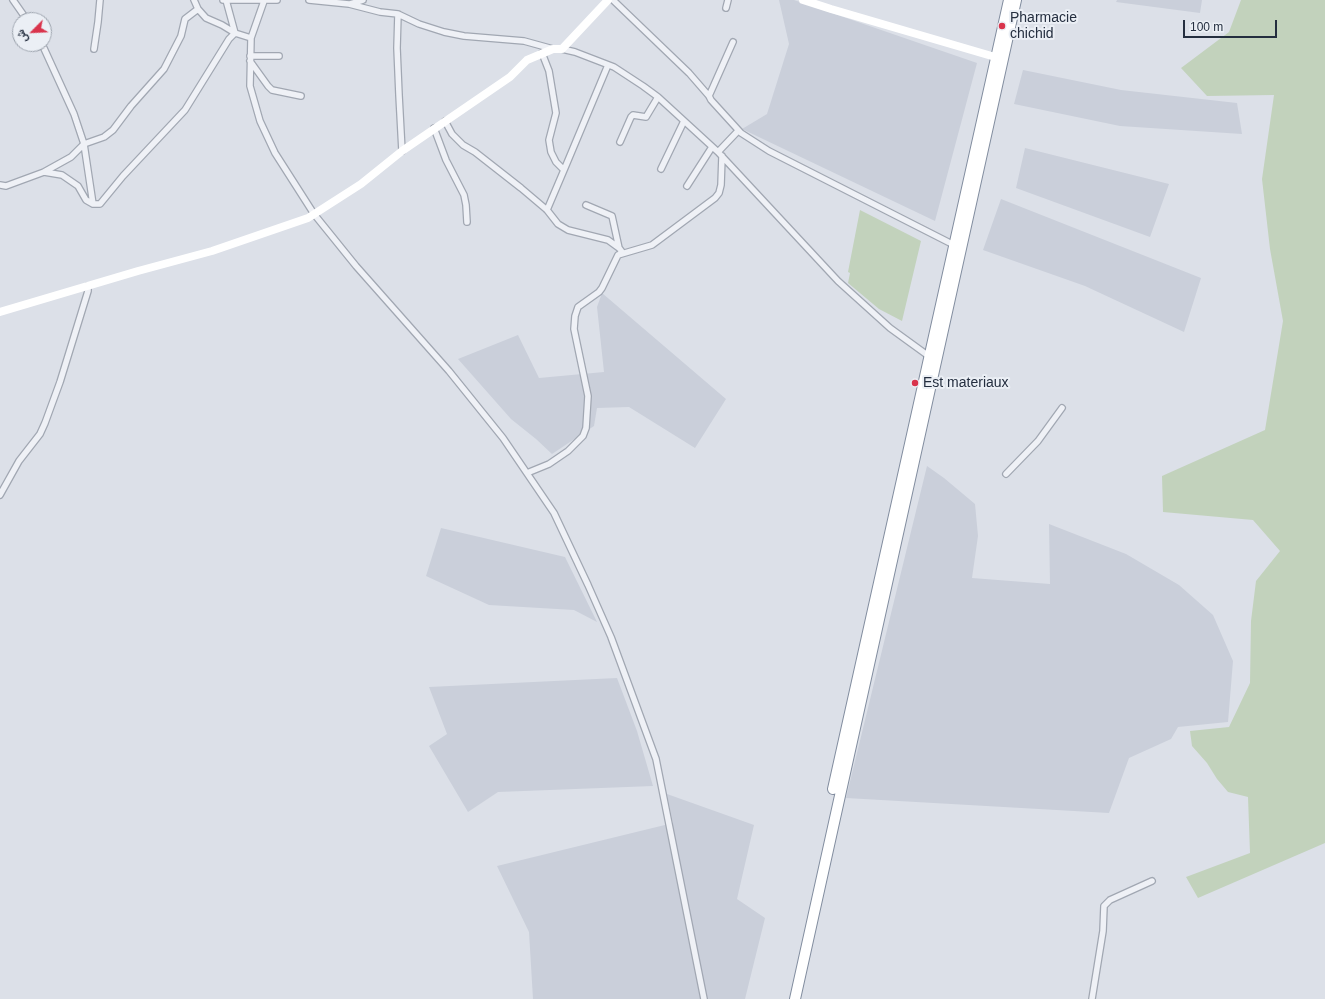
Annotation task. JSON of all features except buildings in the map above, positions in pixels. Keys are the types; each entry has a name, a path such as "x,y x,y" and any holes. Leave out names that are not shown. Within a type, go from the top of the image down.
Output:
{"highway":[{"path":"795,999 999,59 1009,0"},
{"path":"788,999 954,245 999,59 1016,0"}],"street":[{"path":"12,0 21,12"},
{"path":"94,49 100,0"},
{"path":"194,0 198,9 206,18 235,33 251,38"},
{"path":"223,0 277,0"},
{"path":"226,0 235,33"},
{"path":"309,0 350,4 380,12 398,14 419,24 444,32 464,36 524,42 575,52 608,65 658,97 720,154 838,281 890,328 930,357"},
{"path":"350,4 363,0"},
{"path":"0,312 212,251 298,222 314,214 361,184 402,151 434,128 501,84 527,60 542,53 557,49 608,0"},
{"path":"612,0 689,73 738,131 749,139 769,151 954,245"},
{"path":"726,8 728,0"},
{"path":"803,0 999,59"},
{"path":"264,1 251,38 250,86 260,121 275,153 314,214 356,266 449,370 503,438 554,513 588,585 611,638 651,746 659,773 704,999"},
{"path":"0,185 6,186 44,172 71,157 84,144 110,134 134,103 164,69 181,36 185,19 198,9"},
{"path":"398,14 397,56 402,151"},
{"path":"44,172 62,176 73,182 78,186 86,200 93,204 100,204 123,176 185,110 229,39 235,33"},
{"path":"709,96 733,42"},
{"path":"46,52 74,114 84,144 93,204"},
{"path":"542,53 550,77 556,113 549,140 551,152 556,162 564,170"},
{"path":"250,58 279,56"},
{"path":"250,58 272,90 301,96"},
{"path":"547,210 608,65"},
{"path":"620,142 631,116 646,117 658,97"},
{"path":"445,121 452,134 463,145 475,152 547,210 558,224 568,230 608,240 621,250 652,245 715,198 721,186 720,154 738,131"},
{"path":"661,168 684,121"},
{"path":"434,128 446,160 464,195 467,222"},
{"path":"687,186 712,147"},
{"path":"527,473 560,457 578,442 583,436 586,428 588,396 574,329 575,316 578,306 594,296 602,288 614,260 621,250 612,216 586,205"},
{"path":"0,495 19,461 40,434 45,423 60,382 88,292 88,286"},
{"path":"1006,474 1038,440 1062,408"},
{"path":"1092,999 1103,931 1104,906 1110,900 1152,881"}],"shaded area":[{"path":"779,0 794,0 977,63 935,221 742,129 767,114 789,44"},
{"path":"1117,0 1202,0 1200,13 1116,2"},
{"path":"1023,70 1121,90 1237,103 1242,134 1120,126 1014,104"},
{"path":"1025,148 1169,184 1150,237 1016,188"},
{"path":"1001,199 1201,278 1184,332 1085,286 983,250"},
{"path":"602,293 726,399 695,448 629,407 597,408 594,426 552,454 511,419 458,359 518,335 539,378 604,372 597,307"},
{"path":"927,466 975,504 978,536 972,578 1050,584 1049,524 1126,554 1179,585 1213,615 1233,661 1228,722 1178,727 1171,739 1129,758 1109,813 846,798"},
{"path":"441,528 565,557 597,622 574,610 489,605 426,576"},
{"path":"617,678 637,731 653,786 498,792 468,812 429,746 447,734 429,687"},
{"path":"667,794 754,825 737,899 765,918 745,999 533,999 529,932 497,866 673,823"}],"green space":[{"path":"1241,0 1325,0 1325,843 1198,898 1186,877 1250,853 1248,797 1228,792 1217,779 1207,763 1192,746 1190,731 1229,727 1250,683 1251,621 1256,581 1280,551 1253,520 1163,512 1162,476 1265,430 1283,321 1270,249 1262,179 1274,95 1207,96 1181,68 1229,32"},
{"path":"860,210 921,241 902,321 879,309 848,283 850,273 848,272"}],"place":[{"name":"Pharmacie chichid","path":"1002,26"},
{"name":"Est materiaux","path":"915,383"}]}
